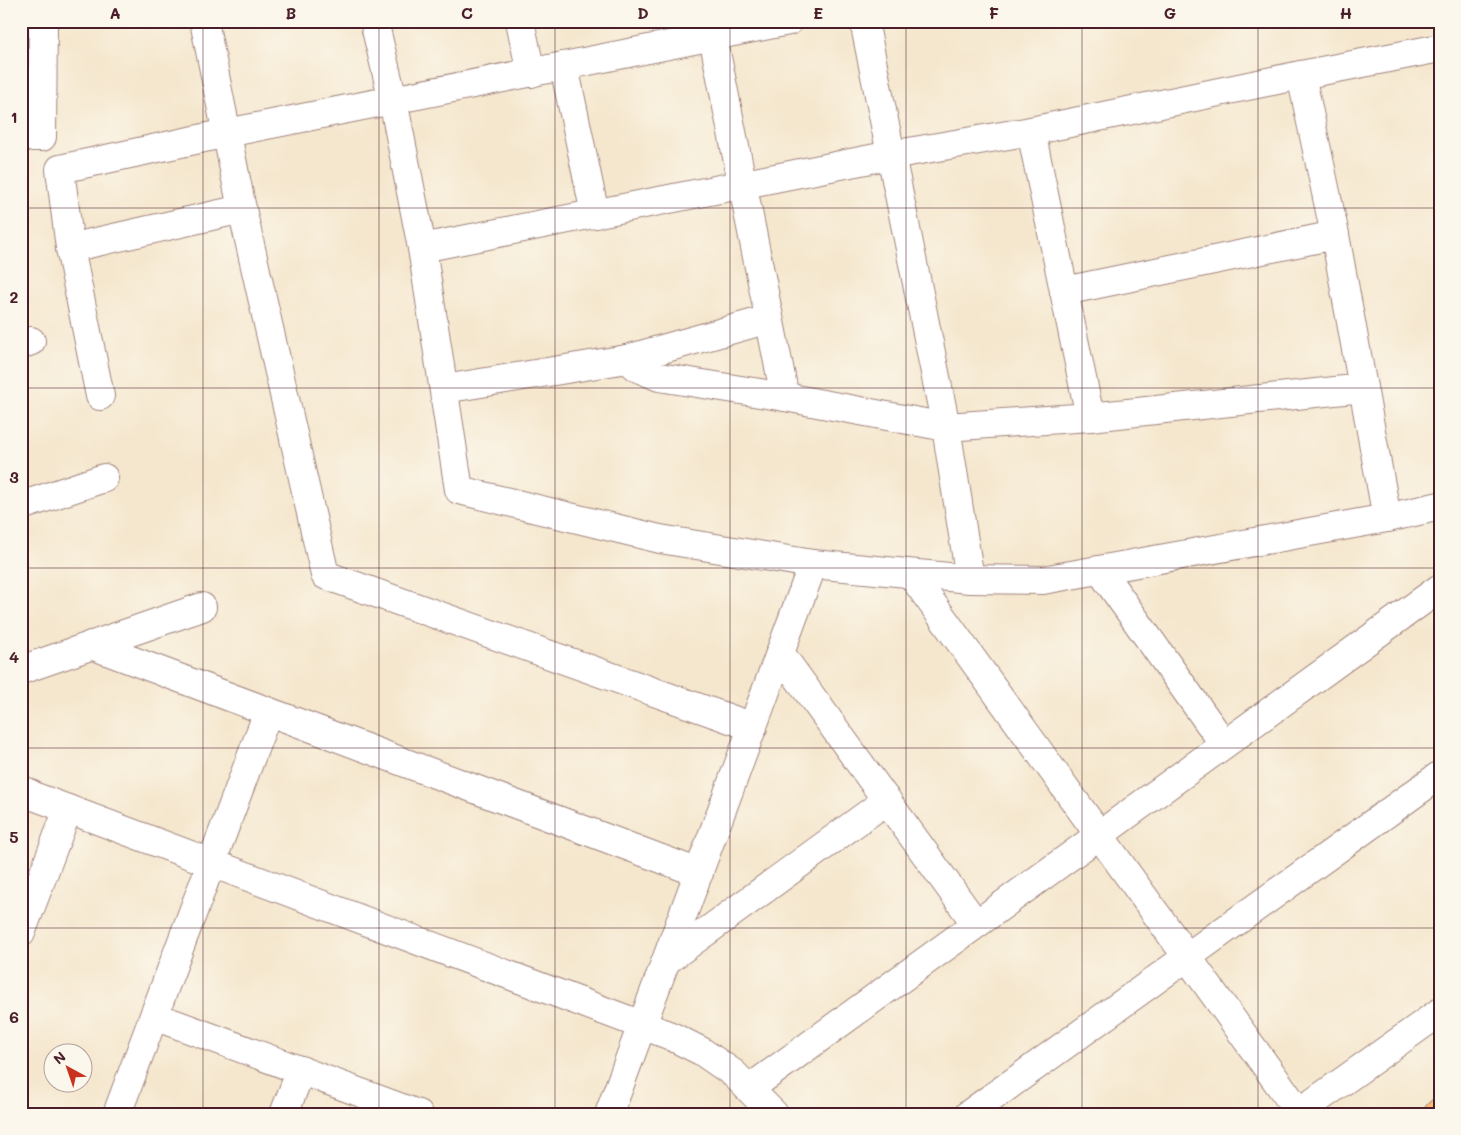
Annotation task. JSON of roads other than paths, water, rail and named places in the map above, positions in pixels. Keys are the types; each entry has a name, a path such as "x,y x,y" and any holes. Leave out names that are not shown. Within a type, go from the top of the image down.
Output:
{"street":[{"path":"21,137 42,137 43,21"},
{"path":"204,21 242,209 325,574 753,727"},
{"path":"374,21 393,100 422,248 459,490 660,539 813,564 970,579 1043,580 1387,518 1440,506"},
{"path":"520,21 530,73"},
{"path":"100,396 70,248 60,169 227,133 789,21"},
{"path":"864,21 946,427 970,579"},
{"path":"713,37 785,397"},
{"path":"422,248 891,155 1031,131 1440,48"},
{"path":"564,66 595,214"},
{"path":"1301,75 1335,235 1387,518"},
{"path":"1031,131 1090,417"},
{"path":"70,248 242,209"},
{"path":"1064,290 1335,235"},
{"path":"444,389 627,359 769,319"},
{"path":"627,359 638,368 659,376 946,427 1090,417 1363,388"},
{"path":"21,506 104,478"},
{"path":"609,1114 813,564"},
{"path":"1100,570 1224,744"},
{"path":"911,574 1188,956 1298,1113 1440,1012"},
{"path":"749,1089 1440,588"},
{"path":"21,670 202,607"},
{"path":"91,645 699,873"},
{"path":"780,653 976,924"},
{"path":"118,1114 268,712"},
{"path":"969,1114 1440,775"},
{"path":"21,789 36,797 671,1036 701,1051 733,1074 774,1114"},
{"path":"666,961 887,800"},
{"path":"21,933 68,809"},
{"path":"154,1016 418,1114"},
{"path":"284,1114 301,1070"}]}
